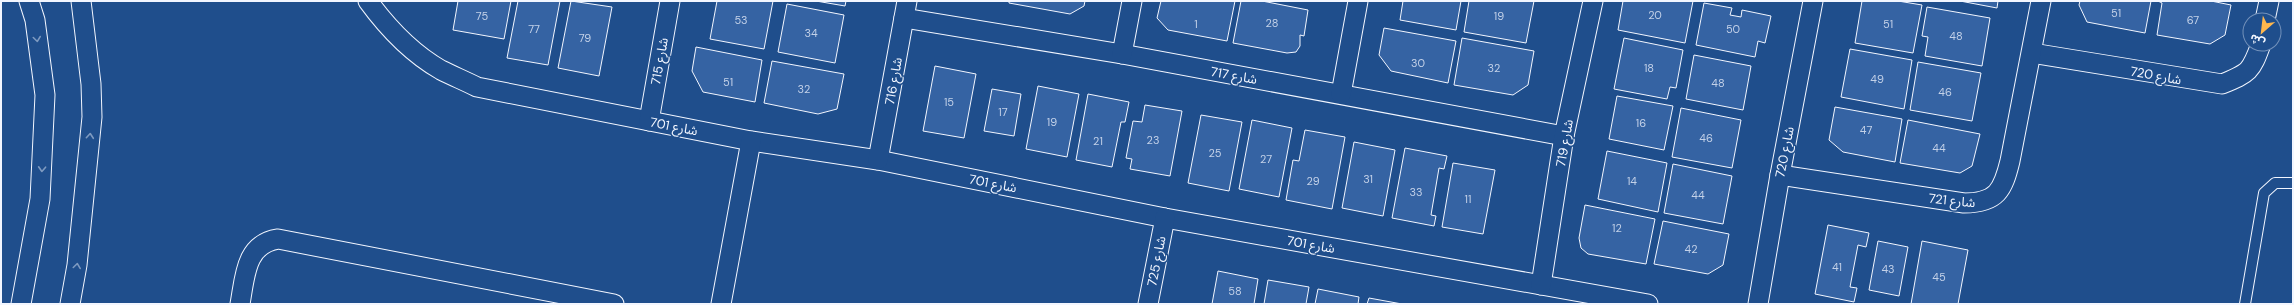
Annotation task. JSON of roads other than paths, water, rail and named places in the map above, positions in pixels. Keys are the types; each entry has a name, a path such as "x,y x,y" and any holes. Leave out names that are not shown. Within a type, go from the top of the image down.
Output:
{"street":[{"path":"21,304 40,199 45,95 34,20 29,1"},
{"path":"70,304 77,265 92,117 90,77 81,1"},
{"name":"شارع 701","path":"368,1 380,18 412,48 440,69 477,87 751,141 878,160 1165,218 1648,304"},
{"name":"شارع 715","path":"649,121 670,1"},
{"path":"1122,54 1132,1"},
{"path":"1341,94 1358,1"},
{"name":"شارع 719","path":"1542,286 1564,136 1593,1"},
{"name":"شارع 720","path":"1758,304 1780,175 1813,1"},
{"name":"شارع 721","path":"1780,175 1964,203 1981,203 1994,197 2005,183 2032,53 2041,1"},
{"path":"2267,12 2269,1"},
{"name":"شارع 717","path":"906,9 1122,54 1564,136"},
{"name":"شارع 716","path":"878,160 906,9"},
{"name":"شارع 720","path":"2032,53 2222,84 2240,77 2254,65 2258,52"},
{"path":"721,304 751,141"},
{"name":"شارع 725","path":"1148,304 1165,218"},
{"path":"240,304 249,258 262,244 278,239 593,302 614,304"}],"lane":[{"path":"2245,304 2264,192 2275,183 2293,184"}]}
